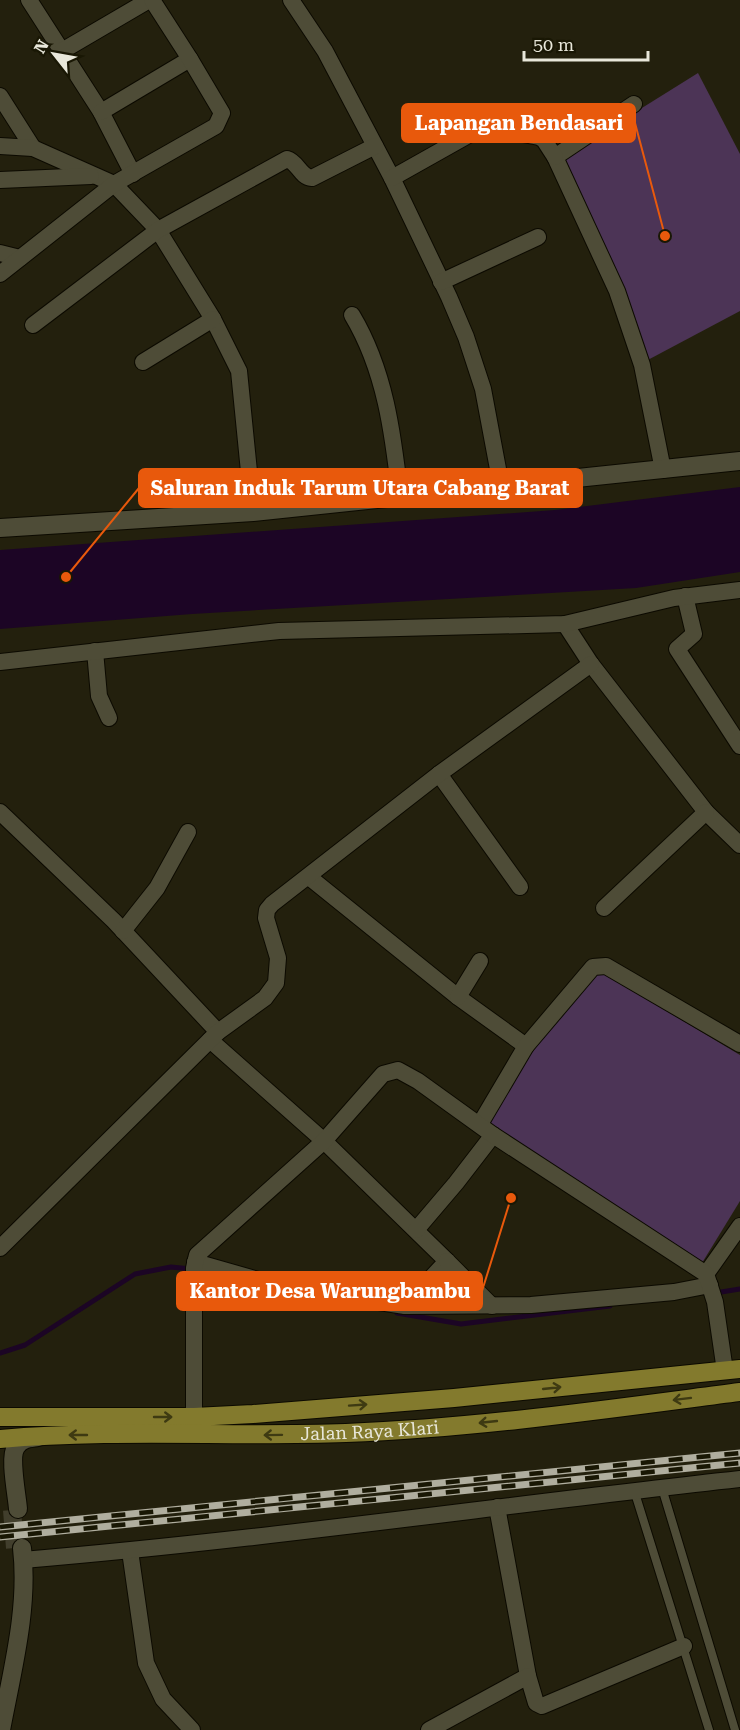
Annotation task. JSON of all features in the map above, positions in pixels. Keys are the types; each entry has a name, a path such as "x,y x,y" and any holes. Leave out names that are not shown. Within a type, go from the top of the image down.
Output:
{"main road":[{"name":"Jalan Raya Klari","path":"0,1417 195,1417 454,1398 733,1370"},
{"name":"Jalan Raya Klari","path":"0,1441 45,1435 348,1433 598,1410 740,1392"},
{"path":"454,1398 454,1425"}],"street":[{"path":"29,0 101,112 133,174"},
{"path":"0,274 114,184 216,126 222,113 190,59 150,0 62,51"},
{"path":"291,0 325,51 392,178 466,337 483,389 501,485"},
{"path":"101,112 190,59"},
{"path":"0,96 33,148"},
{"path":"555,158 634,104"},
{"path":"392,178 481,128 539,136 544,140 555,158 625,312 642,364 663,470"},
{"path":"0,146 33,148 114,184 158,230 213,319 239,371 253,512"},
{"path":"33,325 158,230 287,159 293,161 305,177 312,178 375,146"},
{"path":"0,180 95,176"},
{"path":"441,282 538,237"},
{"path":"0,253 20,258"},
{"path":"352,315 378,370 393,430 400,496"},
{"path":"143,362 213,319"},
{"path":"0,528 253,512 740,461"},
{"path":"0,662 279,631 565,624 685,596 740,590"},
{"path":"685,596 694,634 677,649 740,746"},
{"path":"565,624 591,664 706,812 740,845"},
{"path":"95,651 99,696 109,718"},
{"path":"0,1248 214,1036 265,998 276,983 278,958 266,918 267,910 272,903 309,877 439,774 591,664"},
{"path":"439,774 520,887"},
{"path":"0,812 123,931 214,1036 492,1306"},
{"path":"604,908 706,812"},
{"path":"123,931 157,888 188,832"},
{"path":"309,877 458,997 526,1046"},
{"path":"458,997 480,962"},
{"path":"416,1230 456,1183 486,1130 526,1046 593,967 606,966 740,1044"},
{"path":"195,1417 194,1267 197,1255 324,1141 371,1085 383,1074 398,1070 418,1081 710,1287 733,1370"},
{"path":"710,1287 740,1226"},
{"path":"405,1306 447,1262"},
{"path":"194,1267 283,1287 405,1306 531,1305 710,1287"},
{"path":"0,1441 7,1453 15,1510 13,1453 17,1444 25,1439 45,1435"},
{"path":"1,1730 14,1664 19,1554 130,1551 740,1479"},
{"path":"497,1507 528,1676 536,1703 542,1706 684,1646"},
{"path":"130,1551 146,1663 163,1699 192,1730"},
{"path":"429,1730 528,1676"}],"lane":[{"path":"662,1488 735,1730"},
{"path":"634,1490 684,1646 708,1730"}],"shaded area":[{"path":"698,73 740,154 740,311 644,362 557,161"},
{"path":"740,487 740,572 636,588 192,614 0,629 0,550 555,510"},
{"path":"593,967 740,1055 740,1201 702,1263 480,1124 526,1046"}],"waterway":[{"path":"0,1353 25,1345 135,1274 171,1267 191,1269"},
{"path":"715,1293 740,1289"},
{"path":"397,1313 461,1324 610,1306"}],"tunnel":[{"path":"12,1510 15,1548"}],"railway":[{"path":"0,1527 740,1453"},
{"path":"0,1537 740,1463"}],"place":[{"name":"Lapangan Bendasari","path":"665,236"},
{"name":"Saluran Induk Tarum Utara Cabang Barat","path":"66,577"},
{"name":"Kantor Desa Warungbambu","path":"511,1198"}]}
